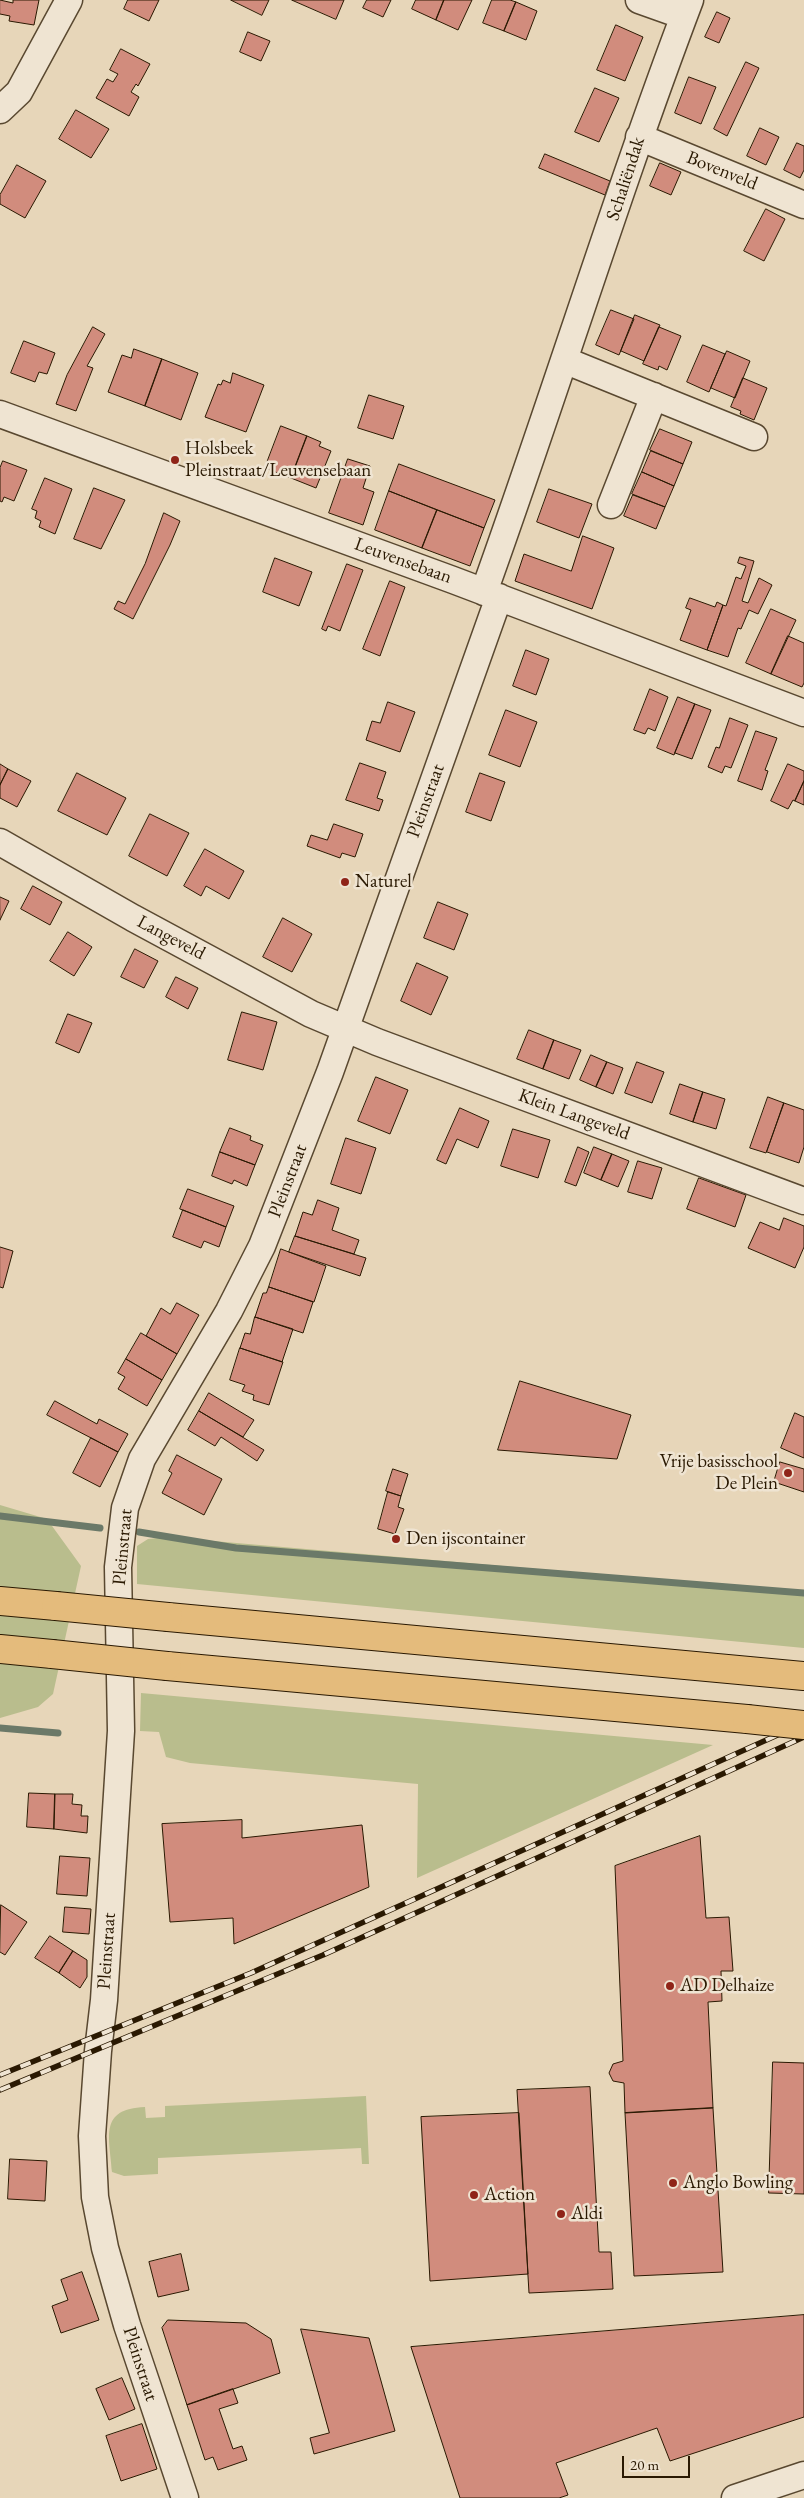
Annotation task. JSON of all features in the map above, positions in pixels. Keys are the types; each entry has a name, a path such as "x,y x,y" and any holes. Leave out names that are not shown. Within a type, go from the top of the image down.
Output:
{"highway":[{"path":"0,1601 804,1676"},
{"path":"0,1649 167,1666 747,1718 804,1725"}],"street":[{"path":"0,110 19,92 69,0"},
{"path":"639,0 688,8"},
{"name":"Schaliëndak","path":"492,594 564,360 639,137 688,8"},
{"name":"Bovenveld","path":"639,137 804,205"},
{"path":"564,360 754,437"},
{"path":"611,505 654,396"},
{"name":"Leuvensebaan","path":"0,414 492,594 804,713"},
{"name":"Pleinstraat","path":"185,2498 127,2325 105,2248 94,2198 92,2126 104,2000 121,1731 120,1536 128,1493 142,1458 229,1311 262,1246 345,1028 492,594"},
{"name":"Langeveld","path":"0,842 133,918 311,1014 345,1028"},
{"name":"Klein Langeveld","path":"345,1028 377,1042 804,1201"},
{"path":"735,2498 804,2475"}],"green space":[{"path":"0,1505 47,1519 81,1566 53,1694 38,1707 0,1718"},
{"path":"167,1537 804,1592 804,1648 137,1584 137,1546 148,1539"},
{"path":"141,1693 713,1745 417,1878 418,1784 190,1763 166,1757 159,1732 140,1731"},
{"path":"366,2096 369,2164 362,2164 361,2148 158,2158 158,2174 124,2176 112,2172 110,2127 113,2119 120,2113 130,2109 145,2107 146,2118 165,2117 165,2106"}],"building":[{"path":"0,0 13,3 13,0 39,0 34,25 9,21 10,16 0,14"},
{"path":"128,0 159,0 149,21 124,9"},
{"path":"231,0 269,0 262,15"},
{"path":"292,0 344,0 336,19"},
{"path":"367,0 391,0 383,17 363,8"},
{"path":"416,0 444,0 436,20 412,9"},
{"path":"444,0 472,0 458,30 436,20"},
{"path":"492,0 516,2 504,31 483,23"},
{"path":"516,2 537,11 526,40 504,31"},
{"path":"717,12 730,18 719,43 705,37"},
{"path":"616,25 643,37 625,81 597,70"},
{"path":"248,32 270,41 261,61 240,52"},
{"path":"121,49 150,64 138,86 136,84 131,92 139,97 129,116 96,98 107,79 113,82 118,74 110,70"},
{"path":"746,62 759,68 727,136 714,129"},
{"path":"689,77 716,87 701,124 675,113"},
{"path":"595,88 619,98 599,142 575,132"},
{"path":"76,110 109,129 91,158 59,139"},
{"path":"760,128 779,137 766,165 747,156"},
{"path":"797,143 804,146 804,170 800,178 784,170"},
{"path":"545,154 610,181 605,195 539,168"},
{"path":"660,163 681,172 671,195 650,186"},
{"path":"17,165 46,181 25,218 0,204 0,195"},
{"path":"766,209 785,219 764,261 744,251"},
{"path":"611,310 634,319 619,355 596,345"},
{"path":"635,315 660,325 644,361 621,351"},
{"path":"93,327 105,334 87,366 93,368 76,411 56,404 67,375"},
{"path":"659,327 681,336 667,370 659,366 658,370 643,364"},
{"path":"24,341 55,353 47,374 39,372 35,382 11,373"},
{"path":"703,345 725,354 709,392 687,382"},
{"path":"134,349 162,359 145,406 108,392 122,355 131,358"},
{"path":"727,351 750,361 735,398 711,388"},
{"path":"162,359 198,373 181,420 145,406"},
{"path":"233,373 264,385 246,432 205,417 218,384 221,385 223,380 230,383"},
{"path":"743,378 767,388 754,420 740,414 741,411 731,407"},
{"path":"369,395 404,406 393,439 358,428"},
{"path":"281,426 307,436 291,478 265,468"},
{"path":"660,429 692,442 683,464 650,450"},
{"path":"307,436 321,442 319,446 331,451 316,488 291,478"},
{"path":"651,451 683,464 674,486 642,472"},
{"path":"348,459 370,466 363,488 374,492 363,525 329,513"},
{"path":"3,461 27,470 14,501 4,497 2,502 0,501 0,468"},
{"path":"399,464 495,500 484,528 389,491"},
{"path":"642,472 674,486 665,507 632,494"},
{"path":"45,478 72,489 55,534 39,527 41,521 35,518 37,511 32,509"},
{"path":"94,488 125,500 101,549 74,539"},
{"path":"549,489 592,504 579,538 537,522"},
{"path":"389,491 437,510 422,548 375,530"},
{"path":"633,495 665,507 656,529 624,516"},
{"path":"437,510 484,528 470,566 422,548"},
{"path":"164,513 180,521 133,619 114,609 118,601 125,604 145,564"},
{"path":"583,536 614,548 592,609 515,581 524,554 571,571"},
{"path":"740,557 754,561 742,601 748,603 759,578 772,585 758,614 749,610 741,629 738,628 728,657 707,650 723,605 726,606 736,577 741,579 746,566 738,563"},
{"path":"275,558 312,572 299,606 263,592"},
{"path":"347,564 363,570 340,631 328,626 326,631 322,629"},
{"path":"390,581 405,587 380,656 363,649"},
{"path":"690,598 715,607 717,602 723,605 707,650 680,640 691,610 686,608"},
{"path":"771,609 796,620 771,674 746,663"},
{"path":"788,636 804,643 804,683 802,687 771,674"},
{"path":"526,650 549,659 536,695 513,686"},
{"path":"650,689 668,697 655,731 648,728 645,734 634,730"},
{"path":"678,697 695,704 674,755 657,748"},
{"path":"388,702 415,712 400,752 366,740 372,721 380,723"},
{"path":"695,704 711,710 692,759 675,753"},
{"path":"506,710 537,722 520,767 489,755"},
{"path":"730,718 748,725 731,768 725,766 722,773 708,767 716,747 719,748"},
{"path":"756,731 777,738 765,770 768,771 762,790 738,781"},
{"path":"360,763 386,772 377,798 383,800 379,811 346,800"},
{"path":"0,764 8,769 0,785"},
{"path":"788,764 804,771 804,781 795,801 793,800 788,809 771,801"},
{"path":"8,769 31,781 17,807 0,798 0,785"},
{"path":"77,773 126,798 107,835 58,811"},
{"path":"480,773 505,782 491,821 466,812"},
{"path":"804,781 804,805 795,801"},
{"path":"150,814 189,833 167,876 129,856"},
{"path":"334,824 363,834 355,857 342,853 340,858 307,846 311,835 327,840"},
{"path":"205,849 244,871 229,899 206,886 201,896 184,886"},
{"path":"33,886 62,902 50,925 21,909"},
{"path":"0,897 9,901 0,920"},
{"path":"438,902 468,914 454,950 424,938"},
{"path":"283,918 312,934 292,972 263,957"},
{"path":"68,932 92,947 74,976 50,961"},
{"path":"135,949 158,961 144,988 121,977"},
{"path":"417,963 448,977 431,1015 401,1001"},
{"path":"176,977 198,988 188,1009 166,997"},
{"path":"242,1012 277,1022 263,1070 228,1060"},
{"path":"68,1014 92,1023 79,1053 56,1043"},
{"path":"529,1030 554,1040 543,1069 517,1059"},
{"path":"554,1040 581,1050 569,1079 543,1069"},
{"path":"591,1055 607,1062 596,1087 580,1080"},
{"path":"607,1062 623,1068 613,1094 596,1087"},
{"path":"637,1062 664,1072 652,1103 625,1093"},
{"path":"376,1077 408,1090 390,1134 358,1121"},
{"path":"680,1084 703,1092 693,1122 670,1114"},
{"path":"703,1092 725,1099 716,1129 693,1122"},
{"path":"768,1097 784,1103 766,1153 750,1148"},
{"path":"784,1103 804,1110 804,1147 799,1163 767,1152"},
{"path":"460,1108 489,1121 478,1148 457,1139 446,1164 437,1160"},
{"path":"230,1128 251,1136 250,1140 263,1145 255,1165 220,1152"},
{"path":"513,1129 550,1140 538,1178 501,1166"},
{"path":"346,1138 376,1148 361,1194 331,1184"},
{"path":"578,1147 589,1152 576,1186 565,1182"},
{"path":"594,1147 612,1154 601,1180 584,1173"},
{"path":"220,1152 255,1165 247,1186 234,1180 232,1184 212,1176"},
{"path":"612,1154 629,1161 618,1187 601,1180"},
{"path":"638,1161 662,1168 652,1199 628,1192"},
{"path":"699,1178 746,1195 735,1227 687,1209"},
{"path":"188,1189 234,1206 226,1227 180,1209"},
{"path":"318,1200 339,1208 332,1230 359,1240 354,1254 295,1236 303,1212 312,1215"},
{"path":"183,1210 226,1227 219,1247 204,1241 201,1248 173,1237"},
{"path":"784,1218 804,1226 804,1247 795,1268 748,1248 760,1222 779,1230"},
{"path":"295,1236 366,1258 360,1276 289,1252"},
{"path":"0,1247 13,1251 3,1288 0,1287"},
{"path":"281,1249 326,1266 314,1302 269,1287"},
{"path":"269,1287 313,1302 303,1333 255,1317 263,1293 266,1293"},
{"path":"177,1303 199,1315 177,1354 146,1336 161,1308 170,1314"},
{"path":"255,1317 293,1329 282,1362 240,1348 245,1333 250,1334"},
{"path":"141,1333 177,1354 162,1380 126,1359"},
{"path":"240,1348 283,1362 269,1405 253,1400 254,1395 242,1391 245,1385 230,1380"},
{"path":"126,1359 162,1380 147,1406 118,1389 125,1377 118,1373"},
{"path":"520,1381 631,1415 617,1459 498,1450"},
{"path":"209,1393 254,1420 243,1437 199,1411"},
{"path":"55,1401 97,1424 99,1419 128,1434 118,1452 47,1415"},
{"path":"199,1411 264,1450 257,1461 221,1437 215,1446 188,1430"},
{"path":"795,1413 804,1417 804,1458 781,1448"},
{"path":"91,1438 118,1452 100,1487 73,1473"},
{"path":"177,1455 222,1479 204,1515 162,1493 172,1473 169,1471"},
{"path":"780,1462 804,1469 804,1492 774,1482"},
{"path":"393,1469 408,1474 401,1496 386,1491"},
{"path":"388,1492 401,1496 398,1507 404,1509 395,1534 378,1529"},
{"path":"29,1793 55,1794 54,1829 27,1827"},
{"path":"55,1794 73,1794 72,1804 82,1805 81,1816 88,1816 87,1833 54,1829"},
{"path":"242,1820 242,1838 362,1825 369,1887 234,1944 233,1918 170,1922 162,1824"},
{"name":"AD Delhaize","path":"700,1836 706,1918 729,1917 733,1971 721,1971 722,2001 708,2002 713,2108 625,2113 624,2083 613,2081 609,2073 613,2064 623,2061 615,1866"},
{"path":"60,1856 90,1858 87,1896 57,1894"},
{"path":"1,1905 27,1922 5,1955 0,1952"},
{"path":"65,1907 91,1909 89,1934 63,1932"},
{"path":"50,1936 73,1951 59,1973 35,1958"},
{"path":"73,1951 87,1960 87,1977 80,1988 59,1973"},
{"path":"773,2062 804,2063 804,2194 769,2193"},
{"name":"Aldi","path":"590,2087 599,2252 611,2252 613,2289 529,2293 517,2090"},
{"name":"Anglo Bowling","path":"713,2108 723,2272 634,2276 625,2113"},
{"name":"Action","path":"519,2113 528,2274 430,2281 421,2117"},
{"path":"10,2159 47,2161 45,2201 8,2199"},
{"path":"181,2254 189,2290 158,2297 149,2262"},
{"path":"82,2272 99,2320 61,2333 52,2306 68,2300 61,2280"},
{"path":"804,2315 804,2417 670,2461 657,2428 556,2463 568,2495 559,2498 460,2498 411,2347"},
{"path":"168,2320 246,2323 271,2339 280,2373 187,2405 162,2328"},
{"path":"301,2329 369,2338 395,2431 314,2454 310,2438 329,2433"},
{"path":"122,2378 135,2409 109,2420 96,2389"},
{"path":"233,2389 238,2403 219,2409 233,2449 242,2446 247,2460 218,2470 213,2457 205,2460 187,2405"},
{"path":"142,2424 157,2469 121,2481 106,2436"}],"waterway":[{"path":"0,1516 100,1528"},
{"path":"139,1532 236,1548 804,1593"},
{"path":"0,1728 58,1733"}],"railway":[{"path":"0,2075 251,1973 804,1723"},
{"path":"0,2090 323,1955 804,1737"}],"place":[{"name":"Holsbeek Pleinstraat/Leuvensebaan","path":"175,460"},
{"name":"Naturel","path":"345,882"},
{"name":"Vrije basisschool De Plein","path":"788,1473"},
{"name":"Den ijscontainer","path":"396,1539"},
{"name":"AD Delhaize","path":"670,1986"},
{"name":"Anglo Bowling","path":"673,2183"},
{"name":"Action","path":"474,2195"},
{"name":"Aldi","path":"561,2214"}]}
